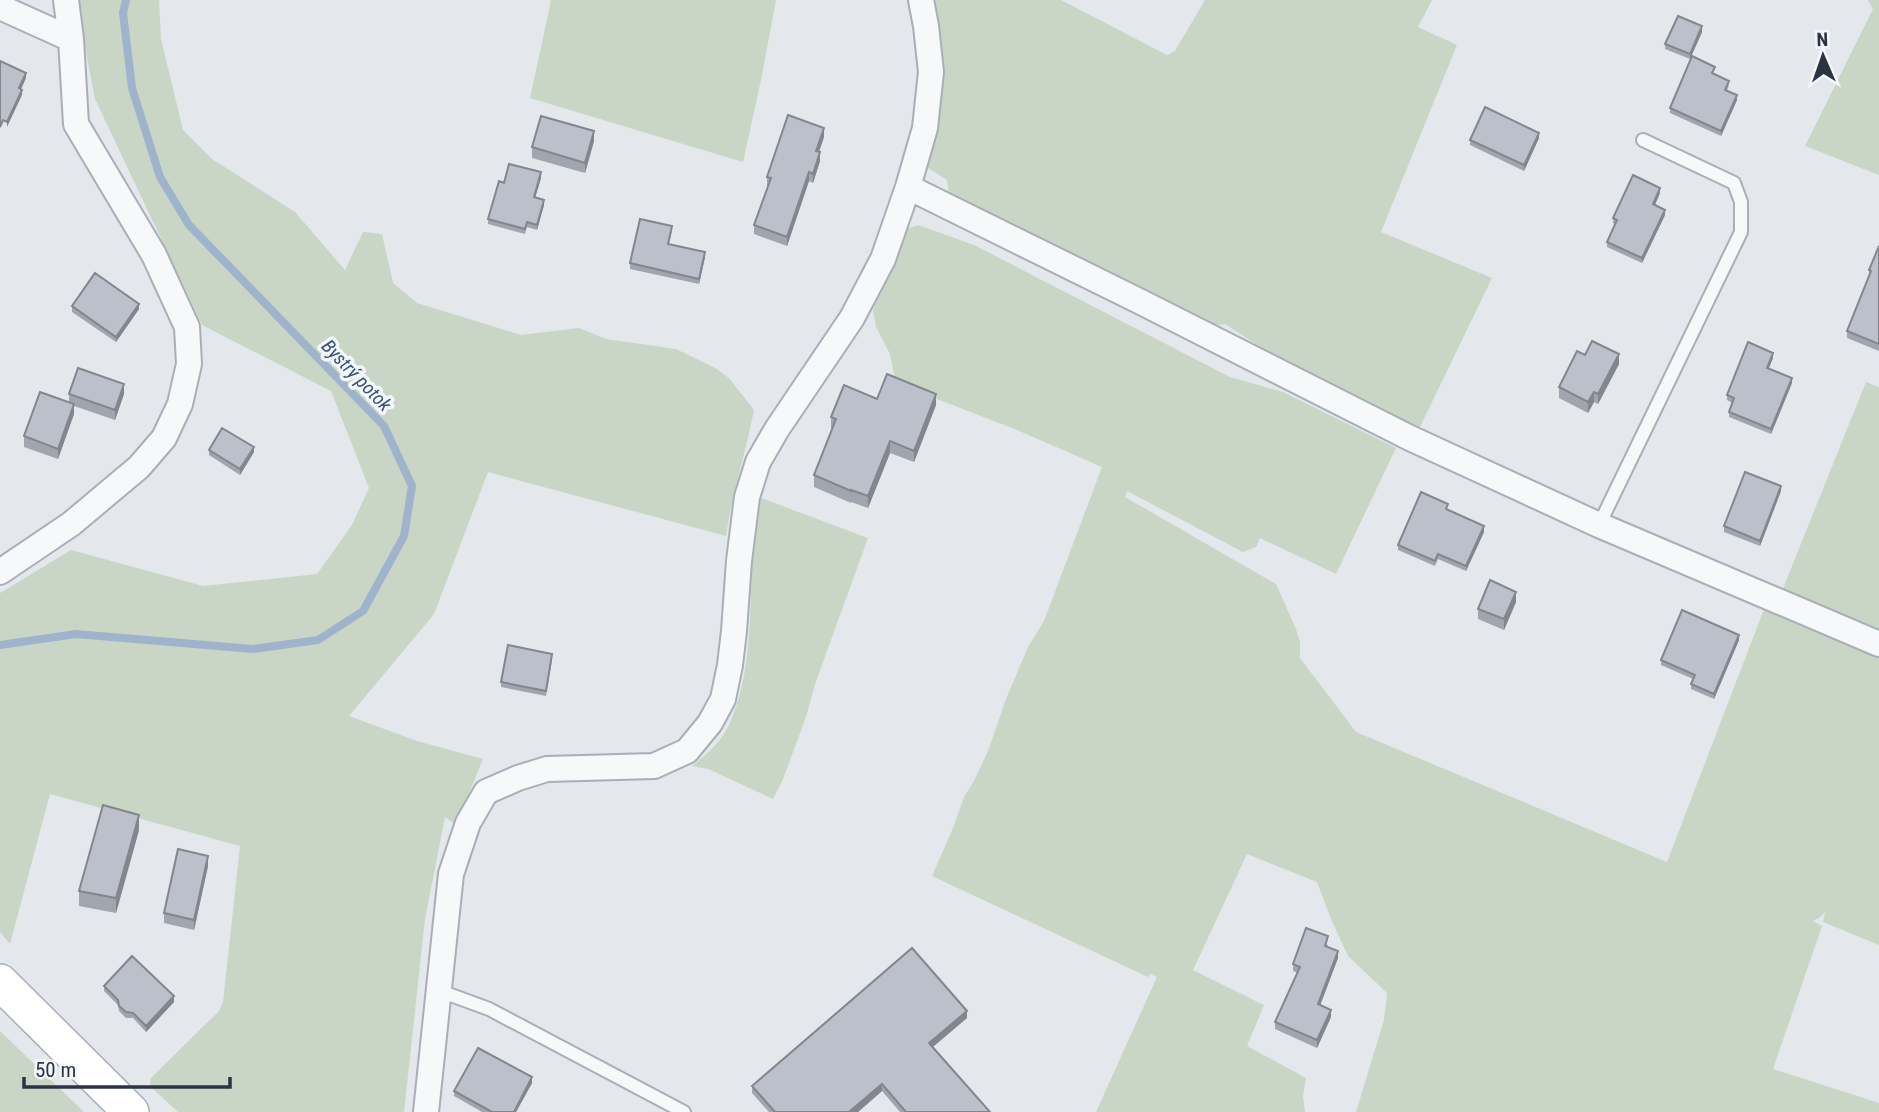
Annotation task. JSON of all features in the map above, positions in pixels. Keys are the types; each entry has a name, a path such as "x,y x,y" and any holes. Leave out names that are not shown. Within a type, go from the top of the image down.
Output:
{"main road":[{"path":"0,982 131,1112"}],"street":[{"path":"0,572 71,524 139,467 164,438 180,404 189,364 187,327 154,255 76,124 66,0"},
{"path":"426,1112 451,874 468,823 486,792 547,769 654,766 687,751 710,723 723,699 730,665 747,497 758,462 784,418 852,318 883,259 925,128 931,72 921,0"},
{"path":"0,7 71,39"},
{"path":"908,187 1410,438 1599,525 1879,644"}],"lane":[{"path":"1599,525 1741,232 1741,202 1734,183 1643,140"},
{"path":"440,991 489,1009 684,1112"}],"green space":[{"path":"76,0 159,0 161,39 183,130 212,159 295,212 345,270 363,232 382,234 393,283 417,303 521,335 579,328 606,339 676,349 729,378 754,410 726,536 488,472 434,614 349,716 417,741 483,759 456,825 445,817 425,919 404,1112 178,1112 152,1088 151,1078 219,1011 223,1002 240,846 50,794 10,944 0,932 0,593 71,550 203,586 317,574 352,525 369,488 331,391 202,325 95,99"},
{"path":"549,0 776,0 743,162 530,98 551,1"},
{"path":"930,0 1061,0 1167,55 1175,51 1205,0 1432,0 1418,27 1457,45 1381,232 1492,278 1419,429 1283,362 1225,324 1213,326 949,195 947,180 928,168 926,157"},
{"path":"1868,0 1879,0 1879,175 1805,146 1873,9"},
{"path":"918,225 974,245 1230,377 1283,392 1396,448 1336,574 1260,538 1256,547 1243,552 1127,491 1125,497 1276,584 1296,629 1300,642 1300,658 1356,732 1667,862 1766,604 1879,654 1879,945 1823,922 1825,912 1813,921 1822,926 1773,1069 1879,1103 1879,1112 1356,1112 1384,1020 1387,993 1348,956 1317,882 1247,854 1193,970 1264,1005 1247,1046 1306,1078 1303,1096 1305,1112 1096,1112 1157,977 1150,974 1148,977 932,876 964,797 988,751 1028,647 1044,621 1102,467 895,380 890,354 876,327 873,310 902,232"},
{"path":"1866,382 1879,387 1879,632 1782,591"},
{"path":"761,498 868,538 815,684 806,717 773,799 708,769 692,766 721,738 737,704 747,655 755,526"},
{"path":"0,1031 84,1112 0,1112"}],"building":[{"path":"1678,16 1702,26 1690,54 1665,44"},
{"path":"1692,56 1715,67 1712,73 1729,81 1725,90 1737,95 1721,131 1670,108"},
{"path":"0,61 26,73 19,88 22,90 7,122 3,120 0,127"},
{"path":"1485,107 1539,133 1524,165 1470,140"},
{"path":"788,115 824,128 816,151 820,152 813,174 809,172 787,237 754,225 771,178 767,177"},
{"path":"541,116 594,131 585,163 532,147"},
{"path":"509,164 541,172 534,197 544,200 537,225 527,222 525,229 488,219 499,181 504,183"},
{"path":"1633,175 1660,188 1653,204 1665,210 1642,258 1607,242 1617,220 1613,218"},
{"path":"640,219 672,226 668,244 705,252 699,279 630,263"},
{"path":"1879,246 1879,344 1847,331"},
{"path":"95,273 139,304 116,337 72,306"},
{"path":"1592,341 1619,354 1598,394 1594,392 1588,402 1559,387 1577,351 1585,355"},
{"path":"1748,342 1773,353 1767,368 1792,378 1771,429 1729,412 1734,398 1727,395"},
{"path":"78,368 124,384 115,410 69,394"},
{"path":"887,374 936,394 914,451 890,441 868,496 814,475 836,419 831,417 844,385 877,399"},
{"path":"40,392 74,404 58,449 24,436"},
{"path":"222,428 254,447 240,469 209,450"},
{"path":"1745,472 1781,486 1760,541 1724,526"},
{"path":"1421,492 1448,504 1446,509 1484,526 1466,566 1438,554 1435,561 1398,545"},
{"path":"1490,580 1516,592 1504,619 1478,609"},
{"path":"1682,610 1739,635 1714,694 1691,684 1695,675 1661,660"},
{"path":"508,645 552,654 546,691 501,682"},
{"path":"103,805 139,815 116,898 79,891"},
{"path":"178,849 208,856 194,920 164,913"},
{"path":"1306,928 1328,936 1325,946 1338,951 1318,1004 1331,1010 1317,1040 1275,1022 1300,967 1293,964"},
{"path":"912,948 967,1011 929,1043 990,1112 906,1112 882,1084 849,1112 775,1112 752,1086"},
{"path":"132,956 174,996 146,1026 133,1013 126,1012 119,1006 118,1000 104,986"},
{"path":"478,1048 532,1077 514,1112 492,1112 454,1091"}],"waterway":[{"name":"Bystrý potok","path":"0,645 76,634 253,649 318,640 363,611 404,536 412,486 384,426 189,225 160,177 132,88 123,13 126,0"}]}
